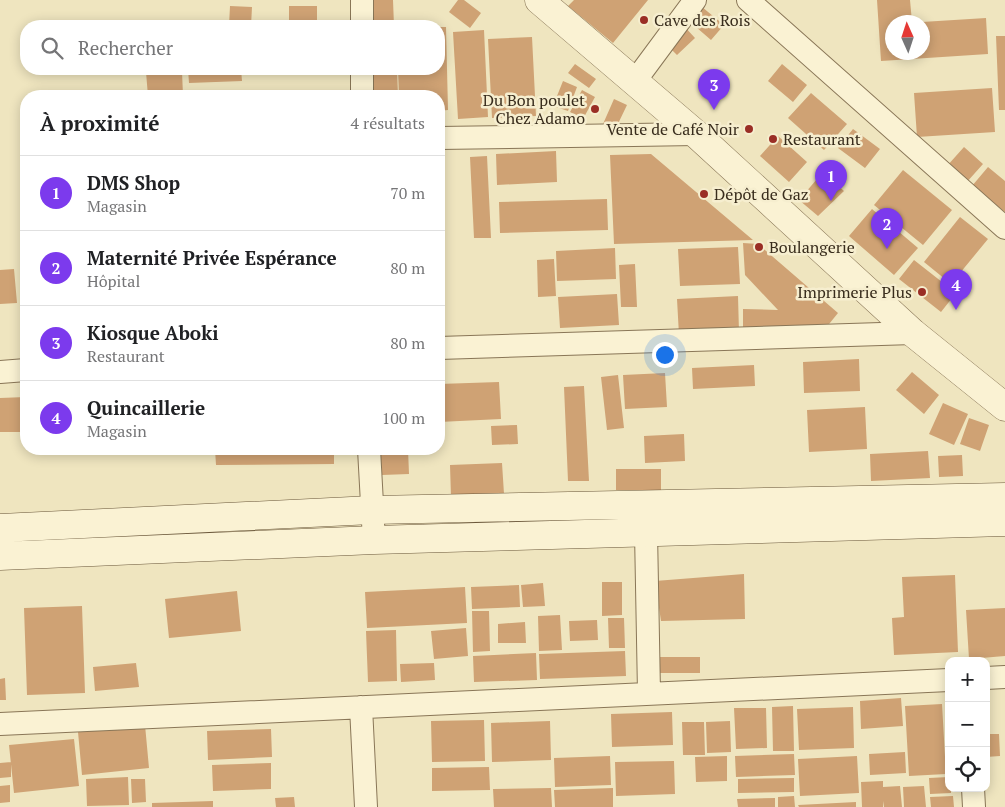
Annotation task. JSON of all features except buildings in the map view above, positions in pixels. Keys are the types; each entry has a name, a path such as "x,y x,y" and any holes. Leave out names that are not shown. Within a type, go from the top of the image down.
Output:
{"main road":[{"path":"539,0 696,134 912,333 1005,407"},
{"path":"0,528 372,510 1005,497"},
{"path":"0,556 374,540 1005,522"}],"street":[{"path":"362,0 362,20"},
{"path":"634,81 695,0"},
{"path":"748,0 1005,228"},
{"path":"362,75 362,90"},
{"path":"445,138 696,134"},
{"path":"445,348 912,333"},
{"path":"0,372 20,370"},
{"path":"369,455 374,540"},
{"path":"646,532 649,693"},
{"path":"990,678 1005,678"},
{"path":"0,724 945,680"},
{"path":"361,706 366,807"},
{"path":"973,792 974,807"}],"place":[{"name":"Cave des Rois","path":"644,20"},
{"name":"Du Bon poulet Chez Adamo","path":"595,109"},
{"name":"Kiosque Aboki","path":"714,110"},
{"name":"Vente de Café Noir","path":"749,129"},
{"name":"Restaurant","path":"773,139"},
{"name":"Dépôt de Gaz","path":"704,194"},
{"name":"DMS Shop","path":"831,201"},
{"name":"Boulangerie","path":"759,247"},
{"name":"Maternité Privée Espérance","path":"887,249"},
{"name":"Imprimerie Plus","path":"922,292"},
{"name":"Quincaillerie","path":"956,310"}]}
